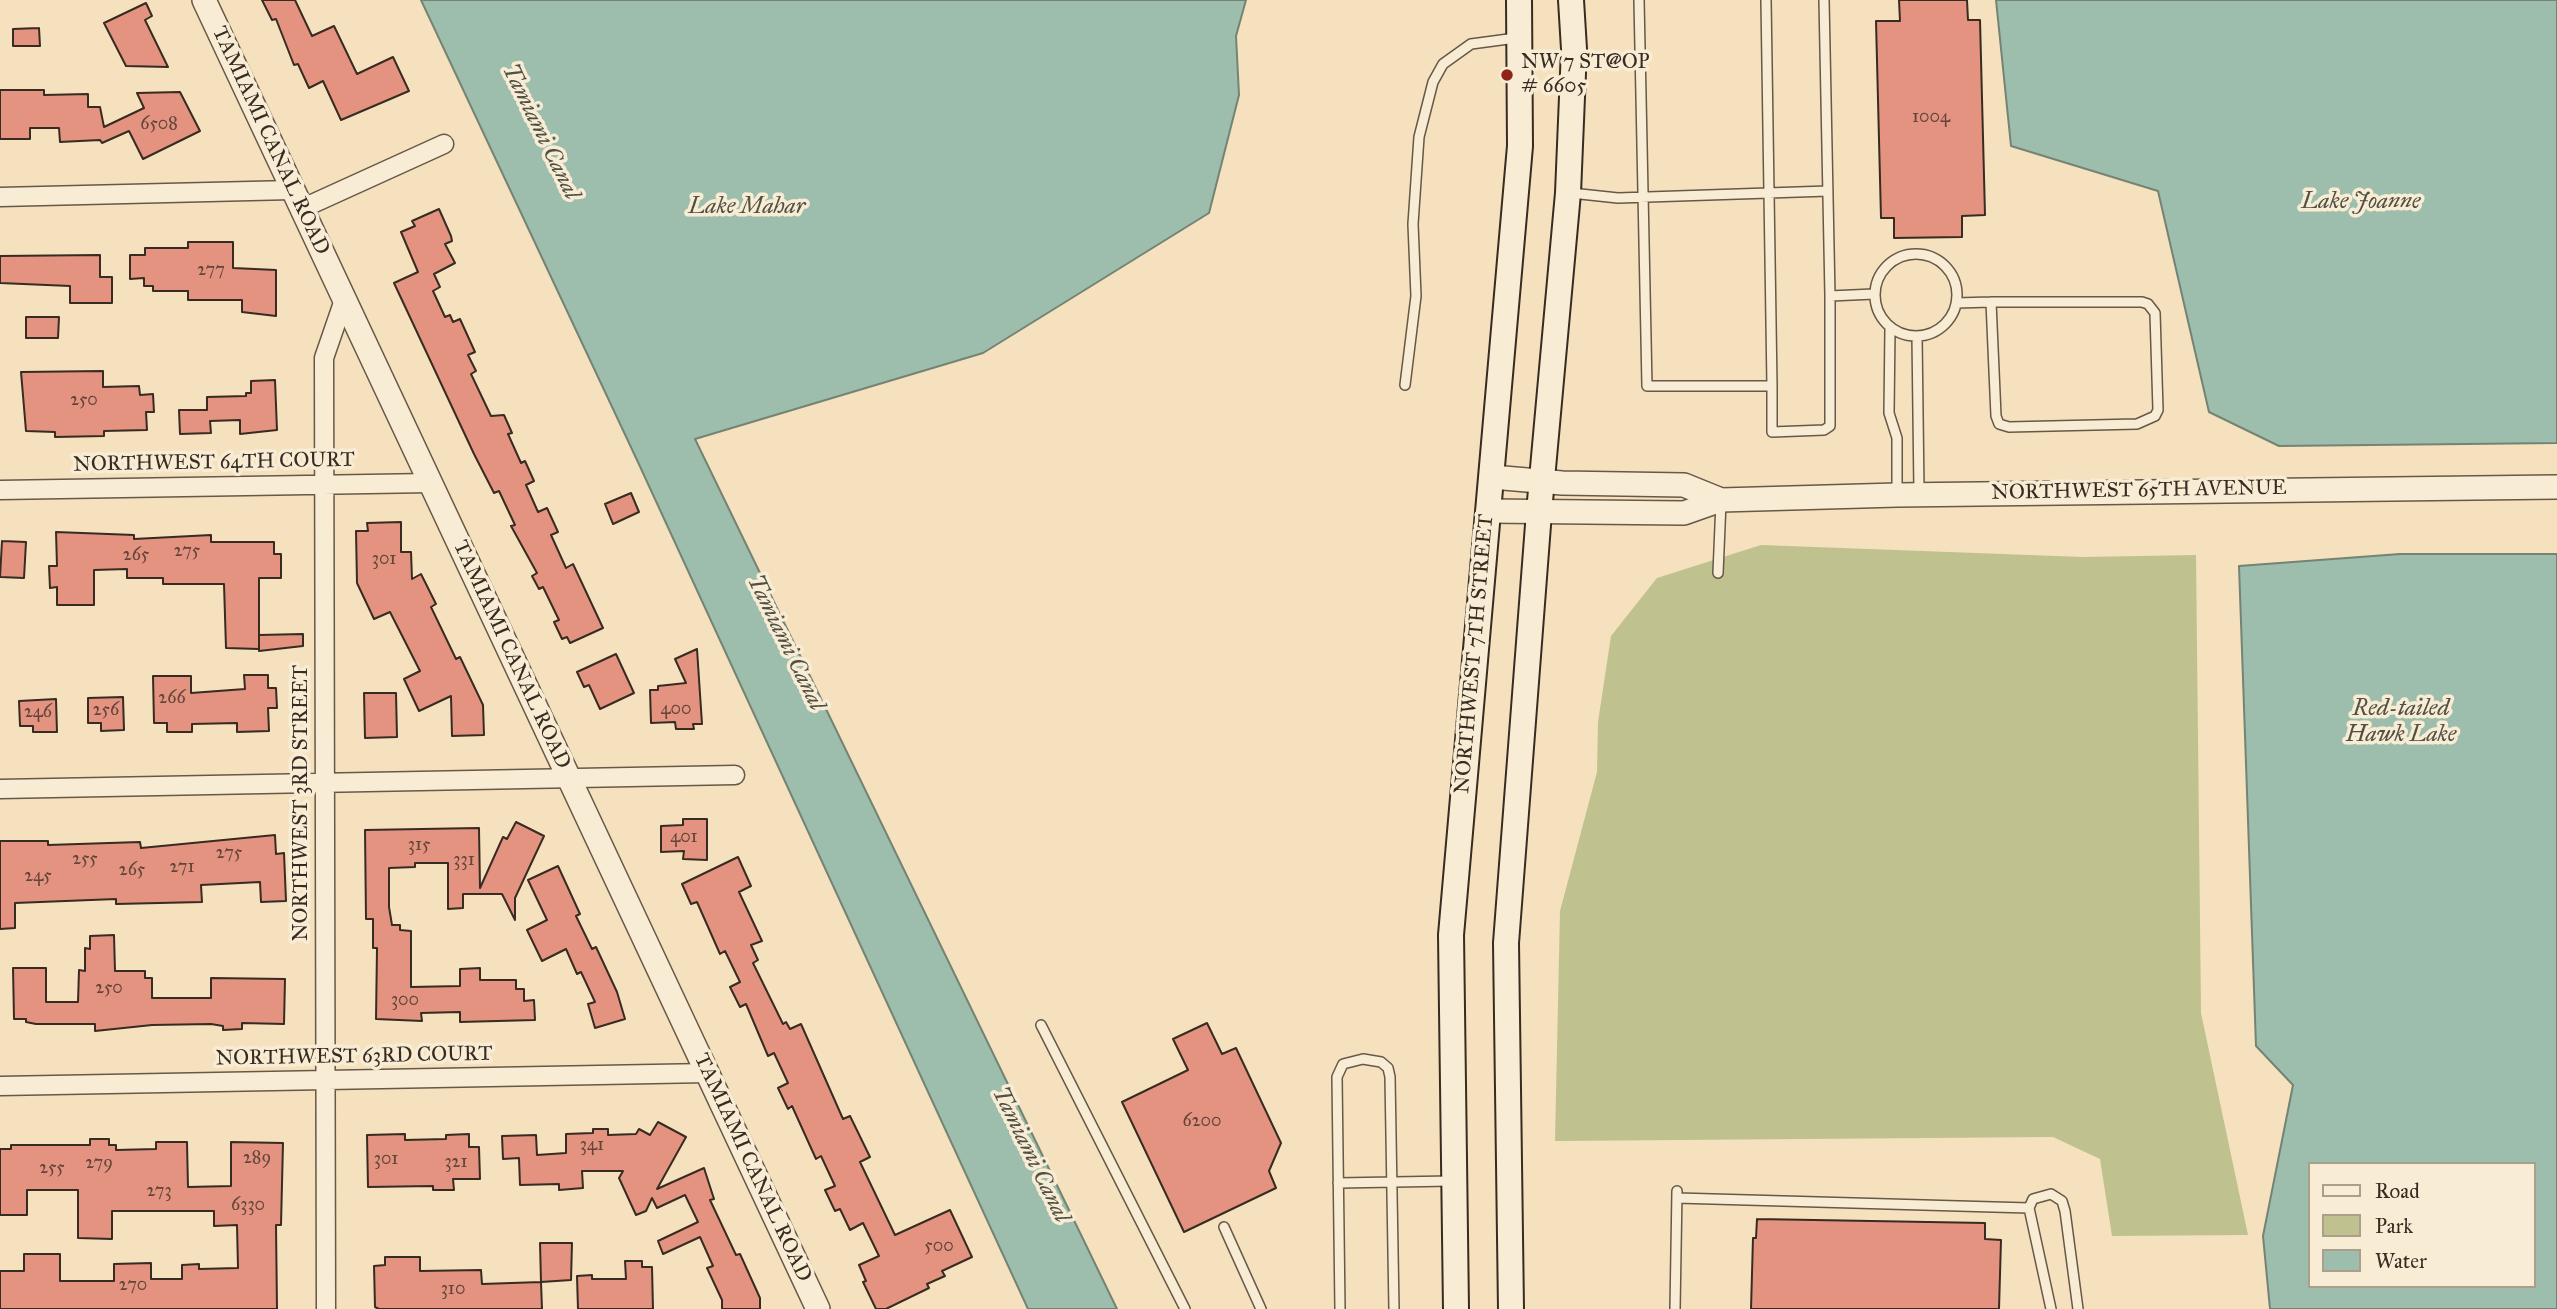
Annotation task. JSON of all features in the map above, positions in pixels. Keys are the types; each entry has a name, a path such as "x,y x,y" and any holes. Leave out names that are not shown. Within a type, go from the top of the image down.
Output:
{"main road":[{"name":"NORTHWEST 7TH STREET","path":"1457,1309 1451,935 1520,146 1519,0"},
{"path":"1511,1309 1506,943 1539,512 1568,193 1574,49 1571,0"}],"street":[{"name":"TAMIAMI CANAL ROAD","path":"204,0 818,1309"},
{"path":"0,197 297,200 444,144"},
{"name":"NORTHWEST 3RD STREET","path":"326,1309 324,358 344,300"},
{"name":"NORTHWEST 65TH AVENUE","path":"1492,477 1684,485 1721,500"},
{"name":"NORTHWEST 64TH COURT","path":"0,490 430,482"},
{"name":"NORTHWEST 65TH AVENUE","path":"1488,511 1684,513 1721,500 1908,494 2557,487"},
{"path":"0,789 735,775"},
{"name":"NORTHWEST 63RD COURT","path":"0,1086 708,1073"}],"lane":[{"path":"1639,0 1647,386 1772,386"},
{"path":"1766,0 1771,192 1772,432 1828,428 1830,296 1824,0"},
{"path":"1405,385 1416,296 1413,225 1419,137 1433,82 1443,64 1471,44 1521,37"},
{"path":"1568,193 1645,197 1828,191"},
{"path":"1926,255 1947,268 1954,278 1956,303 1953,313 1938,330 1917,337 1890,328 1878,313 1874,294 1882,270 1891,262 1902,256 1926,255"},
{"path":"1830,296 1874,294"},
{"path":"1956,303 1991,302 2142,302 2153,307 2158,410 2155,416 2137,424 2009,427 1999,424 1996,416 1991,302"},
{"path":"1890,328 1889,413 1908,494"},
{"path":"1908,494 1917,337"},
{"path":"1718,573 1721,500"},
{"path":"1041,1026 1185,1309"},
{"path":"1340,1309 1337,1077 1343,1064 1363,1059 1381,1062 1388,1068 1394,1309"},
{"path":"1338,1183 1453,1181"},
{"path":"1675,1309 1677,1194 2029,1208"},
{"path":"2051,1309 2029,1208 2032,1199 2051,1194 2062,1201 2078,1309"},
{"path":"1224,1227 1261,1309"}],"green space":[{"path":"1761,545 2083,557 2196,555 2201,1013 2248,1235 2112,1236 2100,1159 2053,1137 1555,1141 1560,911 1597,772 1598,722 1611,636 1657,578"}],"water":[{"name":"Lake Mahar","path":"421,0 1246,0 1236,36 1239,95 1209,213 983,353 695,439 1117,1309 1028,1309 637,460"},
{"name":"Lake Joanne","path":"1996,0 2557,0 2557,443 2279,446 2209,412 2158,191 2011,146"},
{"name":"Red-tailed Hawk Lake","path":"2400,554 2557,554 2557,1309 2270,1309 2263,1236 2293,1085 2256,1046 2239,566"}],"building":[{"path":"262,0 295,0 312,36 334,26 357,74 393,57 409,91 341,120 323,81 309,88 298,64 294,65 276,19 272,20"},
{"path":"1899,0 1967,0 1968,20 1980,20 1985,215 1962,216 1962,237 1894,238 1894,218 1881,218 1876,21 1900,21"},
{"path":"146,3 152,16 145,20 168,67 126,66 104,23"},
{"path":"39,28 40,46 13,46 13,29"},
{"path":"0,90 44,90 44,95 88,94 88,107 100,107 104,127 144,108 137,93 180,92 200,131 143,159 129,131 102,143 100,140 60,142 59,128 30,128 30,139 0,139"},
{"path":"439,209 452,241 445,244 455,263 434,274 440,287 433,291 445,317 450,315 453,322 460,319 475,352 468,355 476,371 471,374 491,416 504,415 512,433 508,434 521,463 525,461 534,481 526,485 538,512 547,508 558,532 551,535 566,568 573,564 603,628 570,643 567,637 562,639 554,622 559,620 543,587 539,589 532,576 537,573 511,526 515,525 499,491 494,493 474,454 394,283 418,272 401,232 415,226 412,221"},
{"path":"188,242 233,242 233,268 276,270 276,316 242,312 242,300 188,300 188,291 153,291 153,286 144,286 144,278 130,279 130,255 145,255 145,248 188,248"},
{"path":"100,255 100,277 112,277 112,303 70,303 70,286 0,283 0,256"},
{"path":"26,317 59,317 58,338 26,338"},
{"path":"103,371 103,387 139,386 140,395 153,394 154,412 146,412 147,430 104,431 104,436 55,437 55,432 26,431 21,372"},
{"path":"275,380 277,430 240,434 240,420 210,421 211,433 180,434 179,410 207,410 207,397 246,396 246,393 251,393 251,381"},
{"path":"631,493 639,512 613,524 605,504"},
{"path":"401,522 401,552 411,552 412,579 421,574 436,604 431,607 456,659 460,657 483,705 484,735 452,736 451,696 419,711 404,679 420,671 390,612 374,619 357,583 356,531 368,531 367,523"},
{"path":"56,532 134,535 134,539 211,535 211,542 274,542 274,554 281,554 281,578 259,578 259,649 226,648 224,584 163,584 163,578 127,578 127,569 94,570 94,605 57,605 57,587 50,588 49,566 57,566"},
{"path":"2,541 26,542 24,578 0,577"},
{"path":"303,634 303,646 259,651 259,635"},
{"path":"697,649 702,724 693,724 694,729 676,729 675,722 651,723 650,690 658,690 658,686 686,683 675,659"},
{"path":"616,654 634,693 600,709 589,685 584,687 577,672"},
{"path":"244,675 268,675 268,688 276,688 277,708 268,708 269,731 237,732 237,723 192,724 192,732 167,732 167,723 154,723 153,676 191,676 191,693 245,689"},
{"path":"364,693 396,693 397,737 365,738"},
{"path":"123,697 124,730 101,731 101,723 88,723 88,698"},
{"path":"56,699 57,732 33,732 33,726 20,726 19,701"},
{"path":"683,819 707,819 707,860 683,859 684,851 661,852 661,826 683,825"},
{"path":"516,822 544,836 515,898 515,920 502,894 463,894 463,908 448,909 448,863 415,863 415,867 389,868 389,907 392,925 400,925 400,930 411,931 411,987 460,986 460,969 480,968 480,980 516,980 516,989 524,989 524,1001 534,1000 535,1020 460,1022 460,1012 421,1013 422,1021 376,1019 377,948 373,948 373,919 366,919 365,830 479,828 480,888 503,837 507,839"},
{"path":"275,835 276,854 284,853 286,901 261,902 260,882 201,885 202,902 116,904 116,899 15,903 15,928 0,929 0,841 48,841 48,845 140,842 141,848"},
{"path":"738,857 751,886 739,892 762,941 751,945 758,960 753,963 783,1024 786,1022 790,1029 801,1024 843,1119 850,1116 870,1157 860,1162 895,1235 950,1210 972,1257 942,1271 945,1276 927,1284 929,1288 886,1309 876,1309 863,1282 866,1281 859,1265 879,1256 863,1223 850,1230 840,1209 835,1211 825,1190 835,1186 821,1156 816,1159 792,1106 788,1109 778,1088 788,1083 774,1053 768,1056 746,1004 740,1007 730,987 740,982 725,951 720,954 697,902 691,904 682,884"},
{"path":"558,866 580,914 576,916 592,949 596,947 617,992 625,1019 595,1028 588,1004 595,1002 581,972 577,974 566,949 542,961 527,930 547,920 528,880"},
{"path":"114,935 115,971 145,971 145,978 152,978 152,998 211,998 211,978 285,979 284,1024 242,1023 242,1029 223,1030 223,1026 211,1024 152,1025 95,1031 95,1024 36,1024 26,1022 26,1019 14,1019 13,968 46,968 46,1002 78,1002 79,970 85,971 85,948 90,949 90,936"},
{"path":"1207,1023 1222,1054 1236,1048 1281,1143 1269,1171 1276,1188 1184,1232 1122,1102 1188,1070 1173,1039"},
{"path":"658,1122 686,1137 657,1189 704,1168 714,1199 710,1200 736,1255 740,1254 760,1298 760,1309 722,1309 722,1300 707,1268 713,1266 700,1237 663,1254 658,1241 698,1222 685,1195 657,1208 652,1198 646,1211 636,1215 619,1178 623,1171 582,1171 583,1188 559,1190 559,1184 520,1185 519,1158 503,1159 502,1136 536,1135 537,1155 566,1153 566,1134 593,1133 593,1129 608,1129 608,1135 636,1134 639,1129 650,1135"},
{"path":"405,1134 405,1140 446,1139 446,1135 469,1134 469,1147 479,1147 480,1179 453,1179 454,1190 433,1190 433,1186 368,1187 367,1135"},
{"path":"90,1139 109,1139 109,1145 116,1145 116,1150 156,1149 156,1142 187,1142 188,1187 231,1186 231,1142 283,1143 281,1225 276,1225 277,1309 0,1309 0,1271 24,1271 24,1254 60,1254 60,1281 114,1281 114,1264 151,1263 151,1279 182,1279 182,1265 199,1264 199,1269 238,1268 237,1225 214,1226 214,1211 112,1211 112,1239 78,1238 78,1190 27,1190 27,1215 0,1215 0,1149 11,1149 11,1145 90,1145"},
{"path":"1757,1219 1985,1223 1985,1239 2001,1240 1999,1309 1751,1309 1753,1238 1756,1238"},
{"path":"540,1243 572,1243 571,1280 541,1282"},
{"path":"385,1257 420,1257 420,1271 481,1270 482,1284 541,1282 542,1309 379,1309 375,1307 374,1266 385,1265"},
{"path":"625,1261 642,1261 642,1267 652,1267 653,1309 578,1309 577,1276 626,1279"}],"place":[{"name":"NW 7 ST@OP # 6605","path":"1507,75"}],"water label":[{"name":"Tamiami Canal","path":"540,132"},
{"name":"Tamiami Canal","path":"785,643"},
{"name":"Tamiami Canal","path":"1030,1155"}]}
